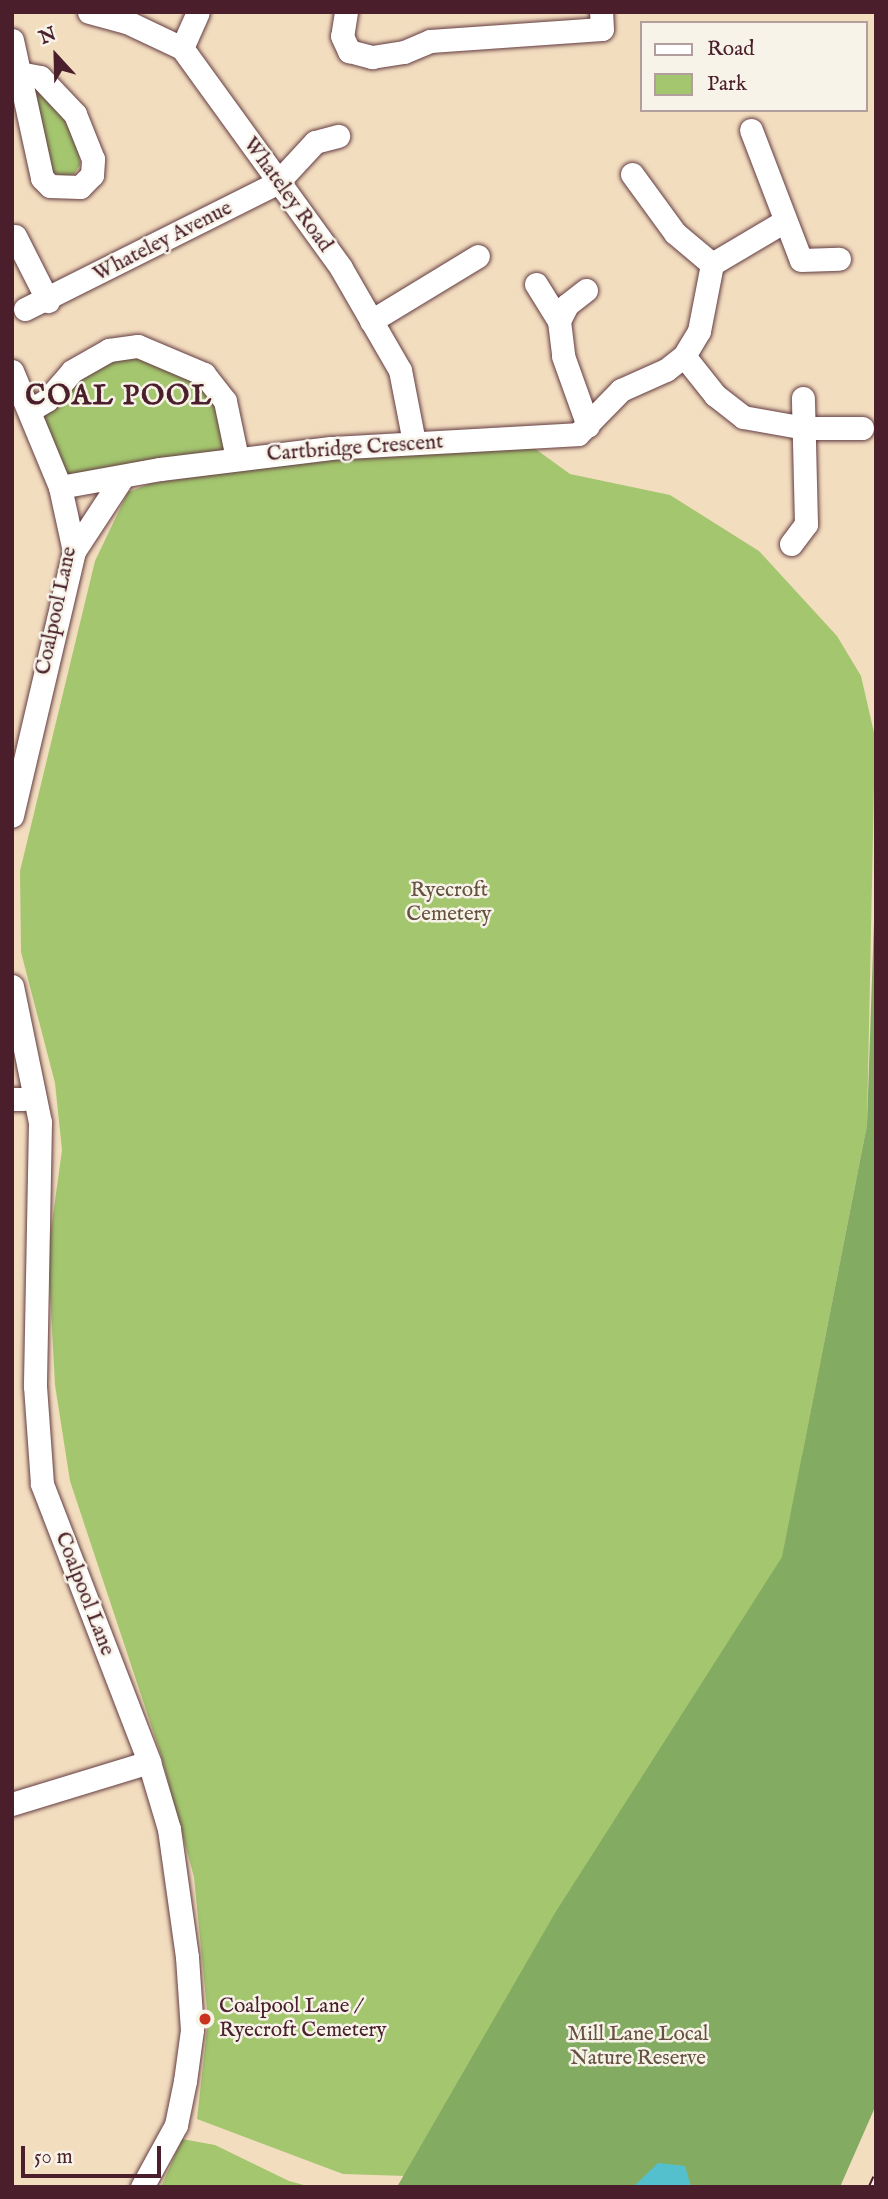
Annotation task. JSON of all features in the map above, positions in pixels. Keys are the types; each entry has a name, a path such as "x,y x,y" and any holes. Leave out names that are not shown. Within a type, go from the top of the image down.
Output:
{"street":[{"name":"Whateley Road","path":"89,12 127,22 182,48 341,268 400,370 414,442"},
{"path":"182,48 198,12"},
{"path":"345,12 342,36 349,51 372,57 404,52 430,41 602,29 601,12"},
{"path":"12,40 42,178 50,186 80,187 93,176 93,159 80,123 60,94 40,77 20,74"},
{"path":"751,130 783,222 801,260 839,259"},
{"name":"Whateley Avenue","path":"25,309 48,301 277,183 315,142 338,136"},
{"path":"632,174 675,233 712,264 783,222"},
{"path":"15,236 48,301"},
{"path":"371,321 478,256"},
{"name":"Cartbridge Crescent","path":"60,487 237,458 414,442 578,434 621,390 666,370 684,356 699,331 712,264"},
{"path":"536,284 559,321 563,356 588,426"},
{"path":"559,321 566,305 586,290"},
{"path":"32,409 47,400 72,371 109,351 138,346 204,374 225,401 237,458"},
{"path":"684,356 715,395 743,417 805,428 862,428"},
{"name":"Coalpool Lane","path":"12,372 32,409 60,487 74,551 12,816"},
{"path":"791,544 806,524 803,398"},
{"path":"74,551 122,478"},
{"name":"Coalpool Lane","path":"12,986 40,1122 35,1386 42,1484 149,1762 169,1829 192,2030 176,2125 142,2187"},
{"path":"12,1804 149,1762"}],"green space":[{"path":"41,91 54,100 79,149 80,165 74,174 64,177 53,172 45,152 36,96"},
{"path":"137,352 201,379 220,404 228,450 63,478 38,414 75,376 110,357"},
{"name":"Ryecroft Cemetery","path":"530,445 570,474 670,495 759,551 837,636 861,676 875,737 867,1125 802,1456 876,1438 406,2176 343,2174 197,2119 208,2020 194,1877 161,1755 70,1481 55,1385 48,1252 62,1150 55,1083 21,952 20,871 95,561 128,492 152,483 350,456"},
{"name":"Mill Lane Local Nature Reserve","path":"876,862 876,2105 840,2187 397,2187 555,1913 782,1557 867,1125"},
{"path":"182,2139 215,2145 289,2181 311,2187 161,2187"}],"water":[{"path":"658,2163 685,2166 691,2187 633,2187"}],"railway":[{"path":"872,2187 876,2178"}],"place":[{"name":"Coalpool Lane / Ryecroft Cemetery","path":"205,2019"}],"district":[{"name":"COAL POOL","path":"119,397"}]}
